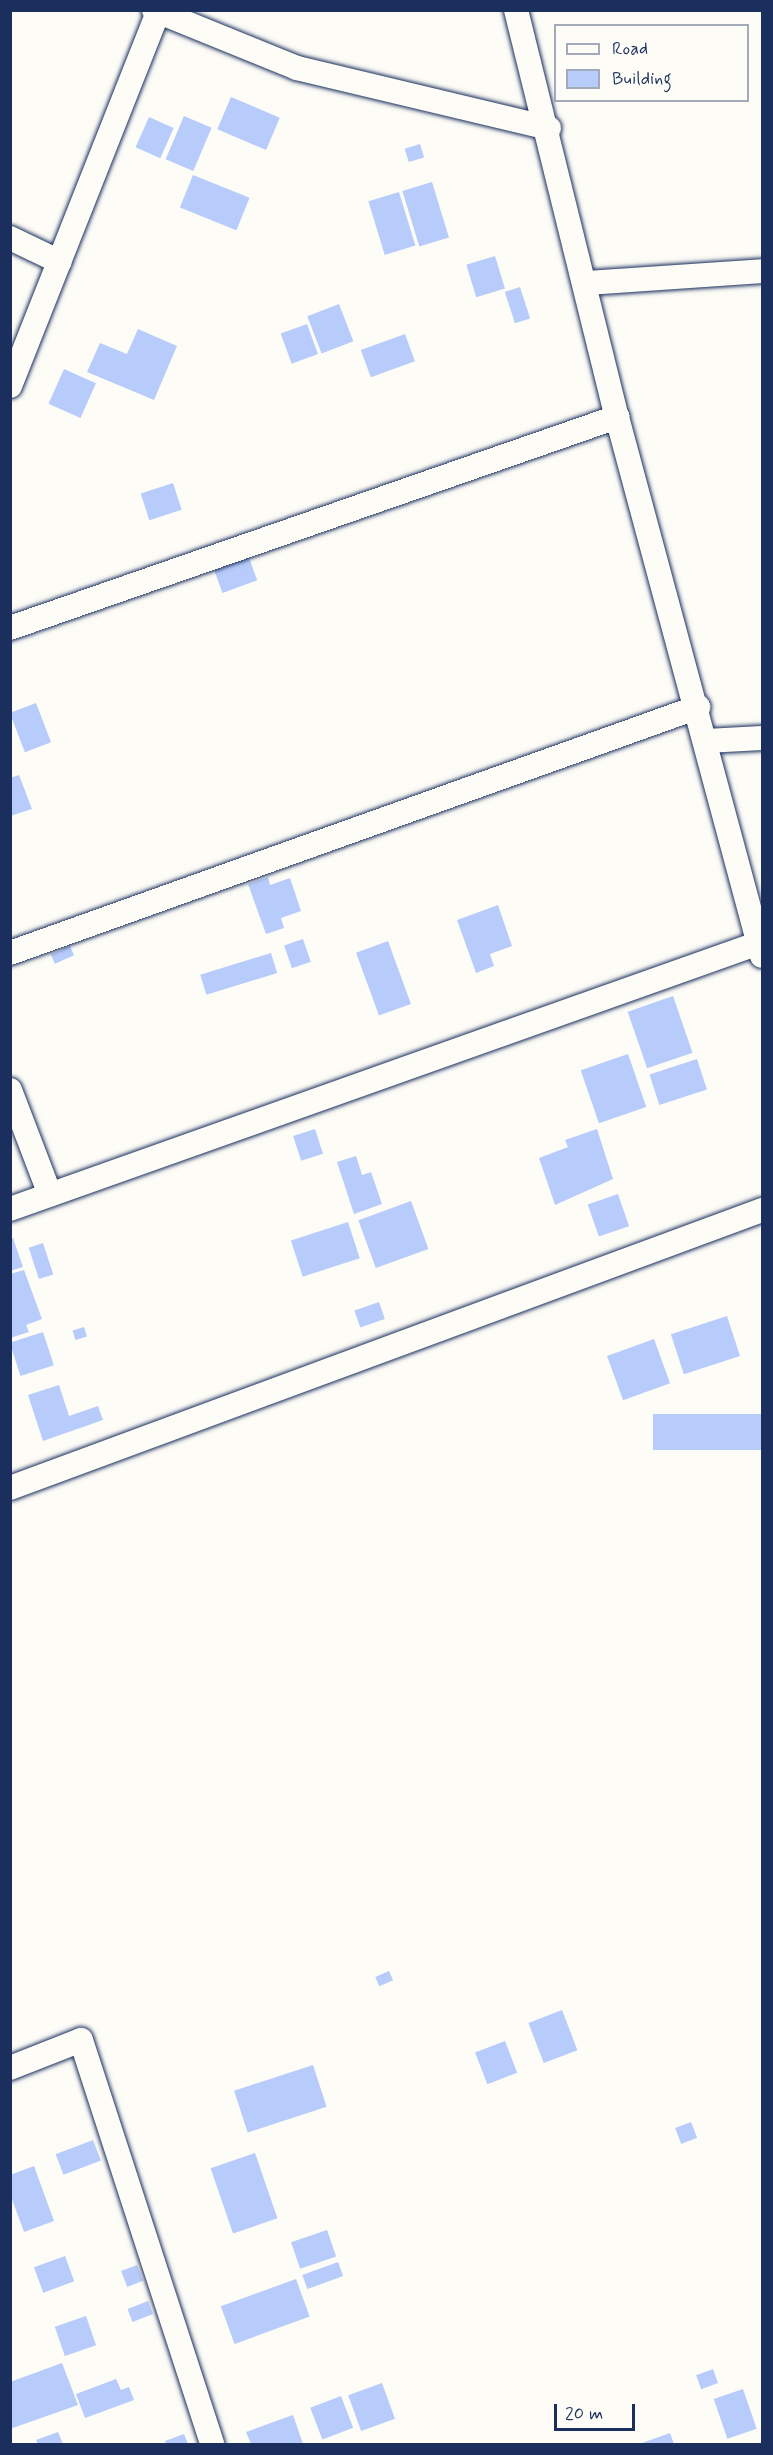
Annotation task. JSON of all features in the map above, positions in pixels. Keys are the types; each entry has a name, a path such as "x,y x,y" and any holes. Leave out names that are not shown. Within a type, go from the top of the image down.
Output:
{"street":[{"path":"10,1209 761,946 698,707 617,417 588,283 549,128 516,10"},
{"path":"10,386 156,11 297,68 549,128"},
{"path":"10,238 60,262"},
{"path":"588,283 762,271"},
{"path":"10,628 617,417"},
{"path":"10,953 698,707"},
{"path":"706,741 762,738"},
{"path":"10,1090 50,1195"},
{"path":"10,1488 762,1210"},
{"path":"10,2068 81,2040 213,2445"}],"building":[{"path":"231,97 280,118 266,150 217,129"},
{"path":"184,116 212,128 193,171 166,159"},
{"path":"149,117 174,128 160,158 136,147"},
{"path":"420,144 424,157 409,162 405,149"},
{"path":"193,175 250,198 236,230 180,207"},
{"path":"432,182 449,237 419,247 402,191"},
{"path":"399,192 415,246 385,255 368,201"},
{"path":"495,256 505,289 476,297 466,265"},
{"path":"520,287 530,318 515,323 505,292"},
{"path":"339,304 353,341 322,354 307,316"},
{"path":"307,324 318,354 292,364 281,334"},
{"path":"138,329 177,346 154,400 87,372 100,343 127,354"},
{"path":"405,334 415,361 371,377 361,350"},
{"path":"64,369 96,383 81,418 49,404"},
{"path":"173,483 182,510 149,520 141,494"},
{"path":"248,555 257,580 222,593 213,568"},
{"path":"36,703 51,742 25,752 10,713"},
{"path":"19,775 32,809 10,816 10,778"},
{"path":"268,877 270,885 290,878 301,911 281,918 284,928 266,934 248,884"},
{"path":"498,905 512,946 490,954 494,966 476,973 457,920"},
{"path":"303,939 311,962 292,968 284,946"},
{"path":"388,941 411,1004 379,1016 356,953"},
{"path":"70,946 74,955 55,964 51,955"},
{"path":"271,953 277,973 206,995 200,975"},
{"path":"673,996 693,1053 647,1068 628,1012"},
{"path":"628,1054 646,1107 599,1123 581,1070"},
{"path":"697,1059 707,1089 659,1105 649,1074"},
{"path":"315,1129 323,1154 301,1161 293,1136"},
{"path":"597,1129 613,1179 555,1205 539,1158 568,1147 565,1140"},
{"path":"356,1156 362,1175 371,1172 382,1204 354,1214 337,1162"},
{"path":"618,1194 629,1226 599,1237 588,1204"},
{"path":"411,1201 428,1249 376,1268 358,1220"},
{"path":"348,1222 360,1258 303,1277 291,1241"},
{"path":"13,1238 23,1267 10,1271 10,1239"},
{"path":"43,1243 53,1274 39,1279 29,1248"},
{"path":"24,1270 42,1319 26,1325 29,1332 10,1338 10,1274"},
{"path":"379,1302 385,1319 360,1327 354,1310"},
{"path":"727,1316 740,1356 684,1374 671,1334"},
{"path":"84,1327 87,1337 75,1340 73,1331"},
{"path":"43,1332 54,1365 21,1376 10,1343"},
{"path":"654,1339 670,1383 623,1400 607,1356"},
{"path":"59,1385 69,1416 98,1406 103,1420 43,1441 28,1395"},
{"path":"653,1414 762,1414 762,1450 653,1450"},
{"path":"389,1971 393,1980 379,1986 375,1977"},
{"path":"562,2010 577,2050 544,2063 528,2023"},
{"path":"505,2041 517,2073 487,2084 475,2052"},
{"path":"313,2065 327,2107 248,2132 234,2091"},
{"path":"691,2122 697,2138 681,2144 675,2128"},
{"path":"93,2140 101,2161 64,2175 56,2154"},
{"path":"255,2153 277,2218 233,2234 211,2168"},
{"path":"34,2166 54,2221 24,2232 10,2194 10,2175"},
{"path":"327,2230 336,2256 300,2269 291,2242"},
{"path":"65,2256 74,2281 43,2293 34,2267"},
{"path":"338,2262 343,2276 307,2289 302,2275"},
{"path":"137,2265 143,2281 127,2287 121,2271"},
{"path":"296,2279 310,2317 235,2344 221,2306"},
{"path":"148,2301 153,2314 132,2322 127,2309"},
{"path":"86,2316 96,2345 65,2356 55,2327"},
{"path":"62,2363 78,2405 10,2429 10,2382"},
{"path":"713,2369 718,2383 701,2389 696,2375"},
{"path":"116,2379 121,2390 129,2387 134,2400 85,2418 76,2394"},
{"path":"382,2383 395,2419 361,2431 348,2395"},
{"path":"743,2389 757,2429 727,2439 714,2399"},
{"path":"341,2396 353,2428 322,2440 310,2408"},
{"path":"293,2415 303,2444 251,2444 246,2432"},
{"path":"58,2432 63,2444 38,2444 36,2440"},
{"path":"670,2433 674,2444 639,2444"},
{"path":"184,2434 188,2444 166,2444 165,2441"}]}
